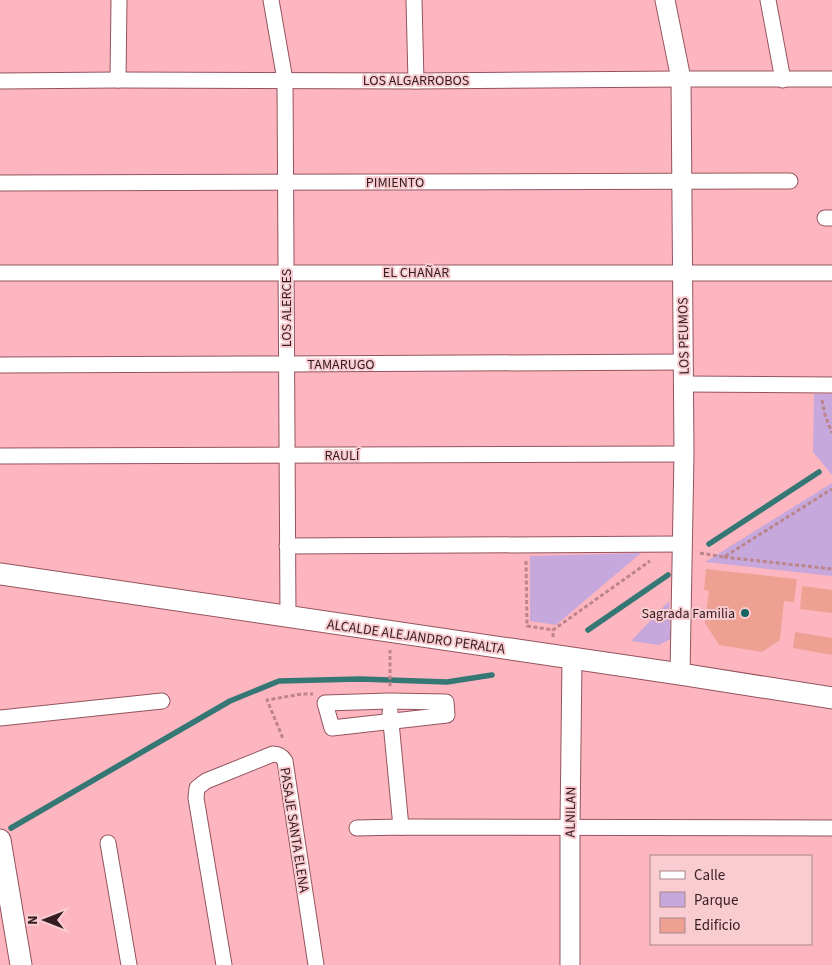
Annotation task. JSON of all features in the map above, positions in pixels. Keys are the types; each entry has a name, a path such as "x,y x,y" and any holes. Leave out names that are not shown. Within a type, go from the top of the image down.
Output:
{"main road":[{"name":"ALCALDE ALEJANDRO PERALTA","path":"0,574 832,698"},
{"path":"0,840 21,965"}],"street":[{"path":"118,80 119,0"},
{"name":"LOS ALERCES","path":"271,0 285,80 288,617"},
{"path":"414,0 416,81"},
{"name":"LOS PEUMOS","path":"665,0 681,79 684,454 680,674"},
{"path":"768,0 783,80"},
{"name":"LOS ALGARROBOS","path":"0,81 832,80"},
{"name":"PIMIENTO","path":"0,183 790,182"},
{"name":"EL CHAÑAR","path":"0,273 832,273"},
{"name":"TAMARUGO","path":"0,364 682,362"},
{"path":"683,384 826,384"},
{"name":"RAULÍ","path":"0,456 684,454"},
{"path":"287,546 526,545 682,549"},
{"name":"ALNILAN","path":"570,965 572,659"},
{"path":"0,718 162,701"},
{"path":"389,701 401,828"},
{"path":"446,702 447,714 332,728 326,703 446,702"},
{"name":"PASAJE SANTA ELENA","path":"224,965 196,798 197,788 206,781 268,756 278,754 285,761 316,965"},
{"path":"357,828 832,828"},
{"path":"108,843 129,965"}],"path":[{"path":"826,384 825,415 832,433"},
{"path":"724,556 832,489"},
{"path":"526,545 527,626 553,630 650,561"},
{"path":"682,549 832,569"},
{"path":"551,656 553,630"},
{"path":"389,701 391,632"},
{"path":"282,756 282,736 267,700 302,694 324,694 331,701 326,703"}],"green space":[{"path":"814,394 832,394 832,475 813,452"},
{"path":"832,483 832,576 705,562"},
{"path":"641,553 556,625 530,621 530,556"},
{"path":"669,601 671,639 659,645 631,641"}],"building":[{"name":"Sagrada Familia","path":"706,569 797,579 794,602 784,601 780,640 762,652 719,645 705,623 709,591 704,590"},
{"path":"802,586 832,590 832,613 800,609"},
{"path":"795,632 832,638 832,655 793,648"}],"waterway":[{"path":"709,544 819,472"},
{"path":"588,630 668,575"},
{"path":"11,828 230,701 279,681 360,679 447,682 492,675"}],"place":[{"name":"Sagrada Familia","path":"745,613"}]}
